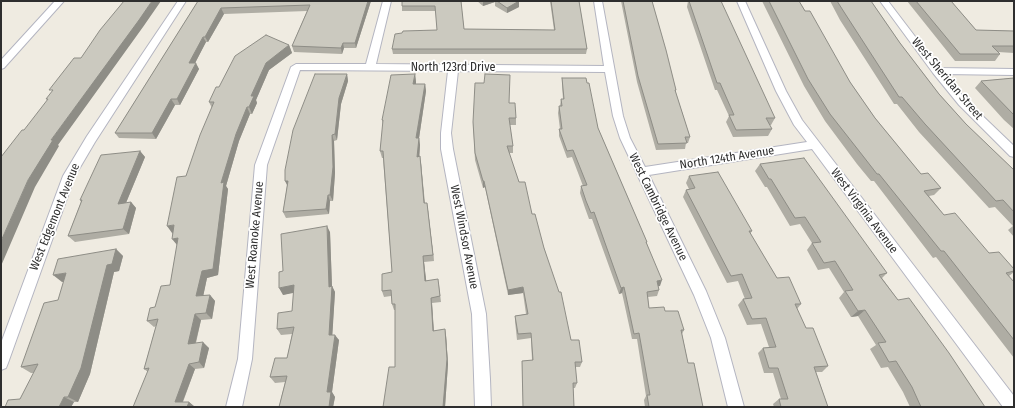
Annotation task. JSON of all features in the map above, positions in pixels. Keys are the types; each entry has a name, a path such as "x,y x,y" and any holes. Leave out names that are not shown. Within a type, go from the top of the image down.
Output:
{"street":[{"path":"1,66 60,1"},
{"name":"West Edgemont Avenue","path":"1,363 69,176 182,1"},
{"path":"370,68 387,1"},
{"name":"West Cambridge Avenue","path":"598,1 618,116 625,138 640,172 701,295 718,338 736,407"},
{"name":"West Virginia Avenue","path":"741,1 788,105 813,144 1013,407"},
{"name":"West Sheridan Street","path":"884,1 936,71 963,103 1014,153"},
{"name":"North 123rd Drive","path":"296,67 609,69"},
{"name":"West Roanoke Avenue","path":"234,407 245,358 261,165 296,67"},
{"name":"West Windsor Avenue","path":"453,68 446,133 447,149 479,314 483,379 483,407"},
{"path":"936,71 1014,72"},
{"name":"North 124th Avenue","path":"640,172 813,144"}],"building":[{"path":"124,1 152,1 51,140 53,140 28,180 1,241 1,157 48,99 46,99 53,90 49,90 74,58 81,58 100,30"},
{"path":"198,1 368,1 355,43 343,43 341,48 292,46 310,5 221,8 189,63 196,63 177,99 171,99 152,133 115,133"},
{"path":"402,1 461,1 464,29 555,30 551,1 579,1 587,49 392,49 395,34 402,33 403,31 437,30 435,6 402,6"},
{"path":"497,1 519,1 507,8"},
{"path":"623,1 652,1 666,50 675,90 690,137 685,137 687,143 658,144 638,76"},
{"path":"689,1 721,1 775,118 766,118 772,129 736,130 729,115 734,115 720,83 717,83"},
{"path":"769,1 799,1 805,11 810,11 850,82 875,118 921,174 928,173 941,188 924,191 944,215 955,213 989,253 999,252 1014,269 1014,271 1006,273 1014,282 1014,340 944,251 941,251 879,174 877,174 830,114 808,79"},
{"path":"837,1 871,1 900,43 939,94 966,124 1014,170 1014,212 1003,200 996,201 902,97 899,97"},
{"path":"916,1 951,1 976,30 1014,31 1014,46 992,46 1000,54 960,54"},
{"path":"266,35 289,45 266,63 251,96 254,96 249,107 247,107 236,134 221,183 224,182 213,269 202,271 196,296 210,295 206,313 195,314 188,344 203,342 199,362 189,364 175,402 189,402 187,407 133,407 149,368 144,369 158,319 147,321 150,308 155,307 161,286 170,285 178,238 172,239 174,225 167,226 177,177 186,176 200,135 214,102 209,102 216,87 219,87 235,56"},
{"path":"315,74 347,74 339,98 335,134 332,135 333,167 330,195 328,195 326,209 283,212 288,181 285,181 285,170 293,130"},
{"path":"415,74 413,84 425,84 416,138 419,138 417,157 420,156 424,203 427,203 433,255 423,256 425,281 438,279 440,296 431,298 433,331 445,329 447,359 443,407 383,407 389,367 395,367 395,304 392,304 391,290 382,291 382,274 392,272 383,151 380,151 382,120 391,75"},
{"path":"485,74 510,75 509,103 515,103 516,118 509,118 513,146 507,146 519,182 525,182 532,214 535,214 544,248 559,292 561,292 571,340 579,340 582,362 575,362 577,383 573,383 574,407 523,407 522,361 533,360 531,333 518,334 515,316 528,314 523,287 508,290 484,181 475,153 473,122 475,83 484,83"},
{"path":"562,78 586,78 587,83 589,83 598,128 662,280 657,281 659,290 647,292 649,308 664,307 665,311 678,311 684,330 681,330 688,363 694,363 703,407 649,407 647,395 650,395 639,333 634,334 624,287 621,288 594,212 591,213 586,201 581,186 587,185 573,150 567,151 559,129 562,129 559,106 562,106 561,99 564,99"},
{"path":"1014,78 1014,115 981,81"},
{"path":"140,151 118,204 131,202 123,229 68,236 82,200 80,200 101,155"},
{"path":"804,158 887,273 879,275 898,300 909,298 949,353 985,407 921,407 912,387 896,361 889,362 878,343 886,342 865,310 858,311 845,291 853,290 835,261 824,263 812,243 821,242 805,217 795,218 760,164"},
{"path":"718,172 752,231 749,231 777,278 789,277 801,304 795,304 806,328 813,328 828,366 814,367 828,407 781,407 779,399 788,399 778,368 769,368 763,348 776,347 766,318 752,319 743,299 752,298 742,274 731,276 686,190 695,188 689,176"},
{"path":"327,226 329,287 332,286 329,335 335,335 327,392 331,392 329,407 279,407 287,376 270,377 275,358 287,358 294,327 277,329 278,313 292,311 294,285 279,288 279,272 283,271 281,234"},
{"path":"116,249 112,264 107,265 81,368 68,397 64,397 59,407 5,407 8,400 20,399 38,364 21,367 44,303 58,300 66,273 53,275 58,259"}]}
